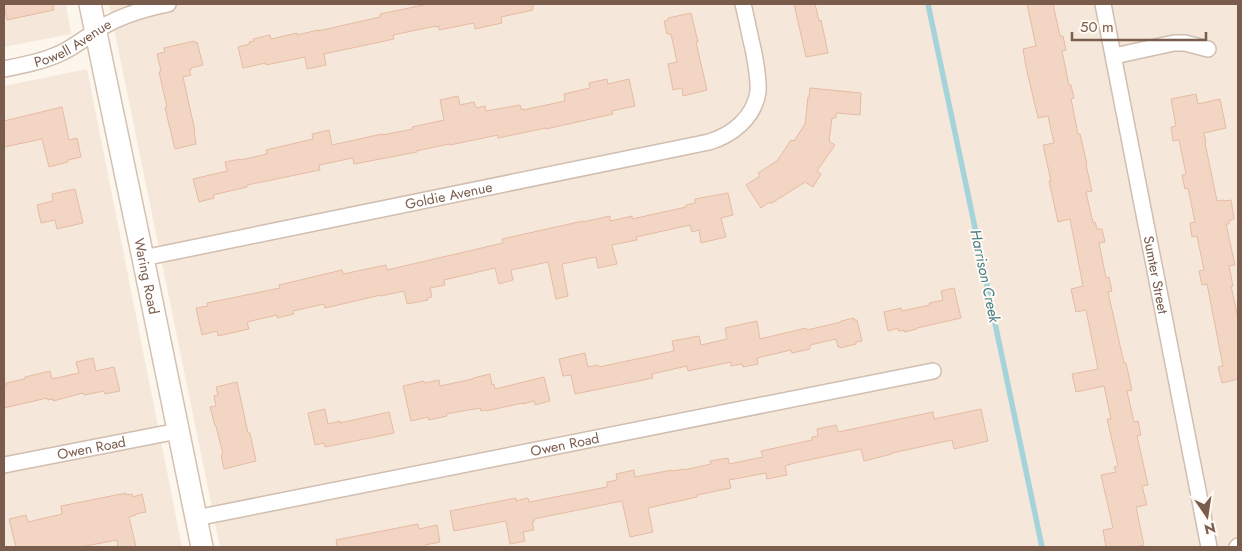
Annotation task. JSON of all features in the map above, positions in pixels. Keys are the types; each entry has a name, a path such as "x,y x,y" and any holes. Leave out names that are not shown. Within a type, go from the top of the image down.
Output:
{"street":[{"name":"Waring Road","path":"90,4 144,258 202,547"},
{"name":"Powell Avenue","path":"4,69 50,58 64,52 111,22 129,14 168,4"},
{"name":"Goldie Avenue","path":"144,258 709,142 728,135 742,124 747,116 756,100 758,83 755,59 743,4"},
{"name":"Sumter Street","path":"1103,4 1209,547"},
{"path":"1114,56 1180,43 1208,49"},
{"name":"Owen Road","path":"196,518 933,371"},
{"name":"Owen Road","path":"4,465 178,432"}],"shaded area":[{"path":"4,4 66,4 71,34 4,47"},
{"path":"109,4 1238,4 1238,547 220,547"},
{"path":"87,69 182,547 4,547 4,86"}],"building":[{"path":"4,4 53,4 54,10 7,20"},
{"path":"428,4 533,4 533,10 501,17 502,23 475,29 474,23 439,30 439,26 436,26 393,35 394,39 324,54 326,65 307,69 305,57 243,68 238,47 250,44 249,42 254,41 253,39 270,35 271,39 297,33 297,35 318,31 380,17 380,14"},
{"path":"794,4 815,4 819,21 821,20 828,53 806,57"},
{"path":"1027,4 1053,4 1060,36 1063,36 1066,50 1062,51 1069,85 1071,85 1074,98 1071,99 1092,191 1086,192 1093,223 1095,222 1097,229 1102,229 1105,242 1099,243 1106,278 1109,277 1112,291 1108,292 1132,390 1127,391 1134,422 1138,421 1141,435 1137,436 1148,485 1142,486 1147,505 1136,507 1144,545 1135,547 1106,547 1103,530 1113,528 1101,475 1116,472 1114,467 1118,466 1107,419 1111,419 1104,386 1076,392 1072,374 1098,369 1086,310 1076,312 1071,289 1083,286 1070,219 1058,222 1049,181 1051,181 1043,145 1054,143 1048,116 1038,118 1026,67 1023,49 1036,46"},
{"path":"691,13 707,90 683,96 682,88 673,90 668,64 677,62 671,34 667,34 664,21 668,20 668,18"},
{"path":"194,41 195,43 197,42 203,65 191,68 189,70 191,75 183,77 196,144 175,149 165,108 167,107 157,54 165,52 164,48"},
{"path":"607,79 608,84 629,79 635,106 612,111 613,114 498,138 498,135 354,164 353,158 319,165 320,170 247,185 247,187 213,195 214,198 199,202 193,179 227,171 225,162 267,154 266,150 313,139 312,134 329,130 332,145 413,129 412,127 444,120 440,100 458,96 460,105 474,102 476,108 485,106 486,111 520,105 523,110 565,101 564,94 590,88 589,83"},
{"path":"810,88 861,93 860,115 836,113 836,118 832,118 829,141 835,145 817,171 821,174 813,187 805,182 761,208 746,185 760,176 758,173 777,161 791,140 794,141 805,124"},
{"path":"1196,94 1198,104 1220,99 1226,128 1204,133 1217,201 1231,200 1234,219 1229,221 1229,224 1226,224 1235,265 1229,266 1238,318 1238,379 1222,383 1218,367 1223,366 1207,284 1202,285 1199,271 1204,270 1197,236 1192,237 1190,223 1195,222 1188,188 1185,189 1182,175 1186,174 1179,140 1173,141 1171,127 1176,126 1171,99"},
{"path":"62,107 69,140 77,138 81,157 49,167 42,139 4,147 4,121"},
{"path":"75,189 83,223 57,229 55,220 41,223 37,205 53,201 52,194"},
{"path":"728,193 733,215 721,218 726,237 701,243 699,230 692,232 690,225 636,237 637,240 612,245 617,264 598,268 596,257 562,264 568,296 556,299 548,262 511,270 513,280 499,284 495,268 444,280 445,285 430,288 432,297 427,298 428,300 407,304 404,291 325,308 324,304 293,311 294,314 277,318 277,315 247,322 249,329 218,336 217,331 202,335 196,308 208,306 207,303 280,288 279,285 342,270 343,274 386,265 387,270 503,243 502,239 583,221 610,216 610,221 632,216 632,219 686,207 686,205 695,203 695,199"},
{"path":"954,288 961,318 904,332 904,330 898,331 898,328 888,331 884,312 901,308 902,311 930,305 929,303 943,300 941,291"},
{"path":"854,318 854,320 857,320 862,341 856,342 856,344 840,348 836,339 810,345 810,349 792,353 791,350 757,358 758,364 743,367 742,364 731,366 731,362 688,371 687,366 652,374 653,378 575,394 571,375 563,376 559,359 585,353 588,367 598,365 599,367 674,351 672,341 699,336 701,345 727,339 725,328 757,321 760,339"},
{"path":"93,358 96,371 114,367 120,391 105,394 104,391 84,395 83,393 53,401 53,399 48,400 47,398 4,408 4,386 7,385 6,383 50,371 52,379 79,373 76,362"},
{"path":"490,374 492,385 494,384 495,389 544,377 550,401 535,405 534,401 486,411 481,411 480,408 446,414 447,416 429,420 428,417 411,421 403,386 439,380 440,386"},
{"path":"237,382 256,461 224,469 221,455 223,454 210,407 216,406 214,396 218,395 216,387"},
{"path":"325,409 328,424 389,412 394,433 325,447 324,443 315,445 308,413"},
{"path":"981,409 988,441 954,449 952,440 864,461 861,449 785,466 787,475 767,479 766,473 729,480 731,488 648,508 653,532 630,537 622,501 534,519 534,522 532,522 534,530 523,532 525,541 510,544 506,521 454,531 450,511 516,498 516,501 528,498 529,502 607,487 607,482 617,480 616,474 634,470 635,477 672,470 684,470 711,464 710,461 728,458 729,464 763,457 761,451 812,440 812,437 818,436 817,429 836,425 838,432 933,412 934,419"},
{"path":"126,493 126,495 132,494 133,497 142,494 146,512 129,517 136,547 118,547 117,540 80,547 16,547 9,519 26,515 28,522 62,514 61,506"},
{"path":"418,524 419,529 437,525 440,542 425,545 426,547 337,547 336,540"}],"waterway":[{"name":"Harrison Creek","path":"928,4 1042,547"}]}
